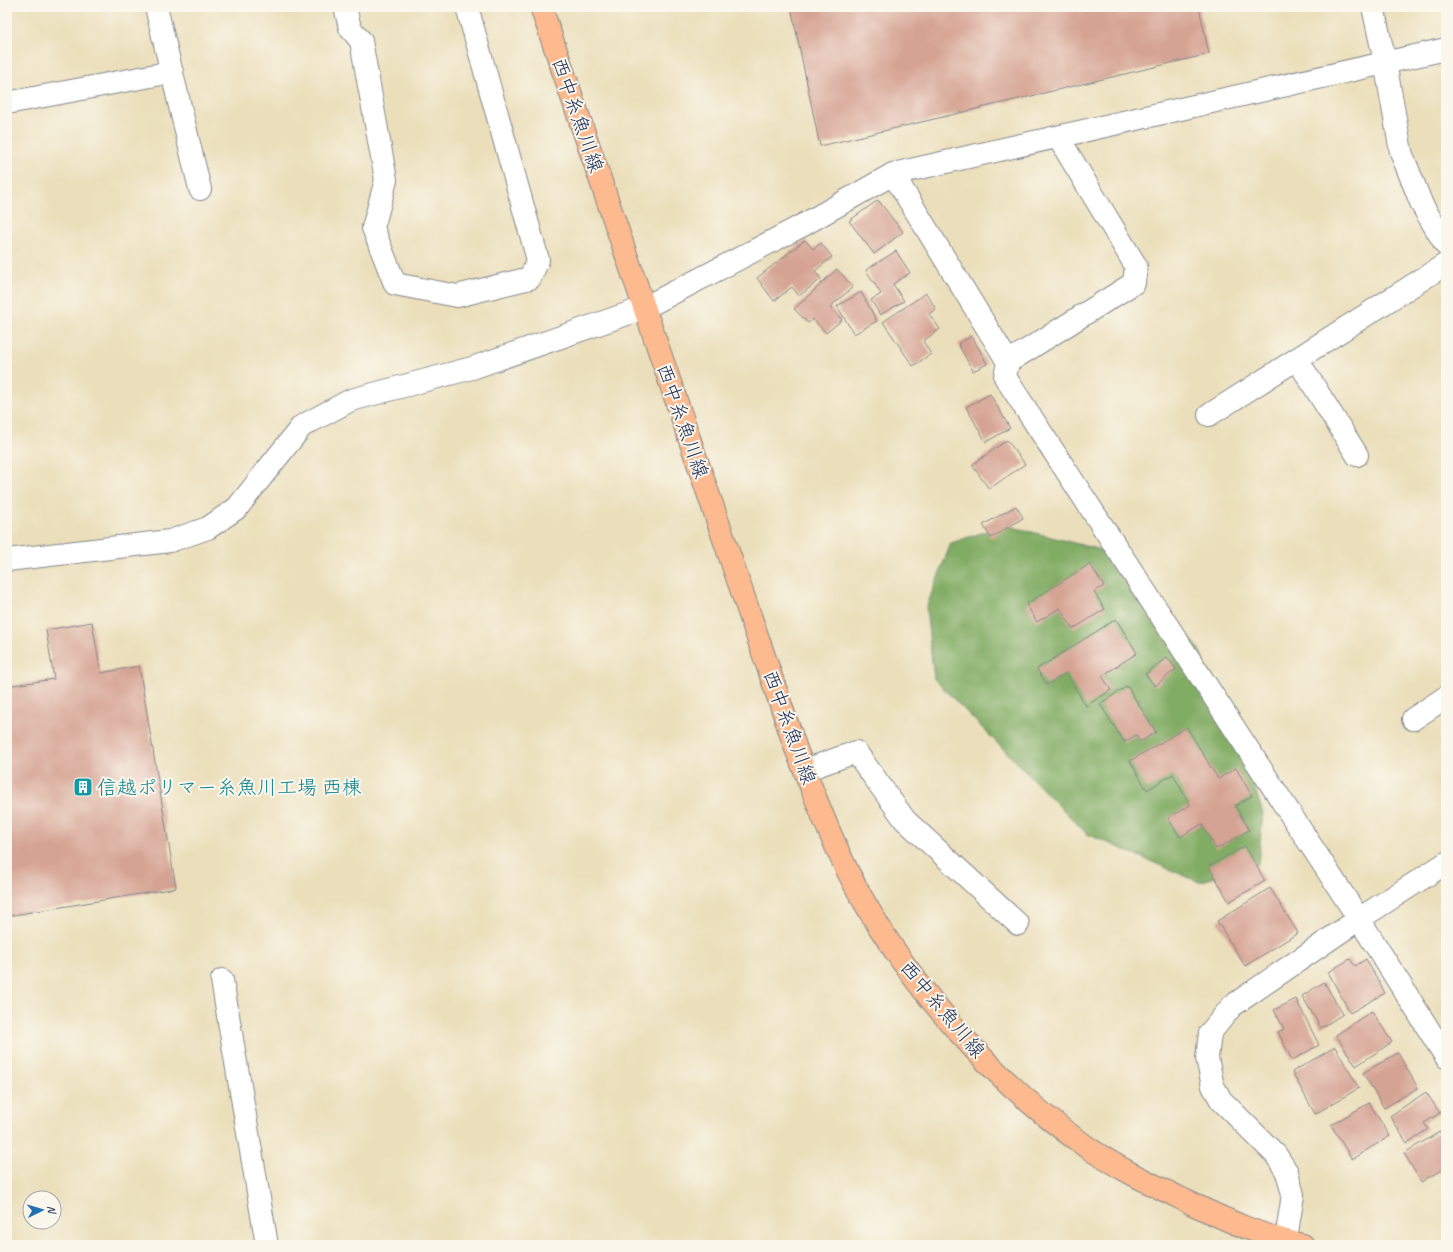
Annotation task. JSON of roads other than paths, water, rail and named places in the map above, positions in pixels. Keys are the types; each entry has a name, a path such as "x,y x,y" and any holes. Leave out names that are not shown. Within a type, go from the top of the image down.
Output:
{"main road":[{"name":"西中糸魚川線","path":"541,7 804,770 835,845 861,898 892,948 926,995 972,1047 1026,1099 1085,1145 1154,1186 1241,1227 1291,1244"}],"street":[{"path":"156,7 200,190"},
{"path":"346,7 350,28 361,41 386,180 374,228 395,284 457,296 530,278 538,260 467,7"},
{"path":"1373,7 1385,62 1401,152 1422,205 1446,245"},
{"path":"7,560 170,541 208,528 237,508 302,426 352,400 472,368 644,308 805,224 893,174 1446,49"},
{"path":"7,103 172,72"},
{"path":"1008,362 1134,283 1136,266 1058,136"},
{"path":"893,174 1008,362 1005,377 1358,919 1446,1057"},
{"path":"1209,415 1446,264"},
{"path":"1297,359 1357,455"},
{"path":"1413,719 1446,697"},
{"path":"804,770 856,752 905,820 1018,924"},
{"path":"1291,1244 1293,1196 1287,1172 1276,1155 1221,1100 1213,1086 1207,1058 1210,1033 1232,1006 1358,919 1446,863"},
{"path":"222,980 267,1245"}],"place":[{"name":"信越ポリマー糸魚川工場 西棟","path":"83,787"}]}
